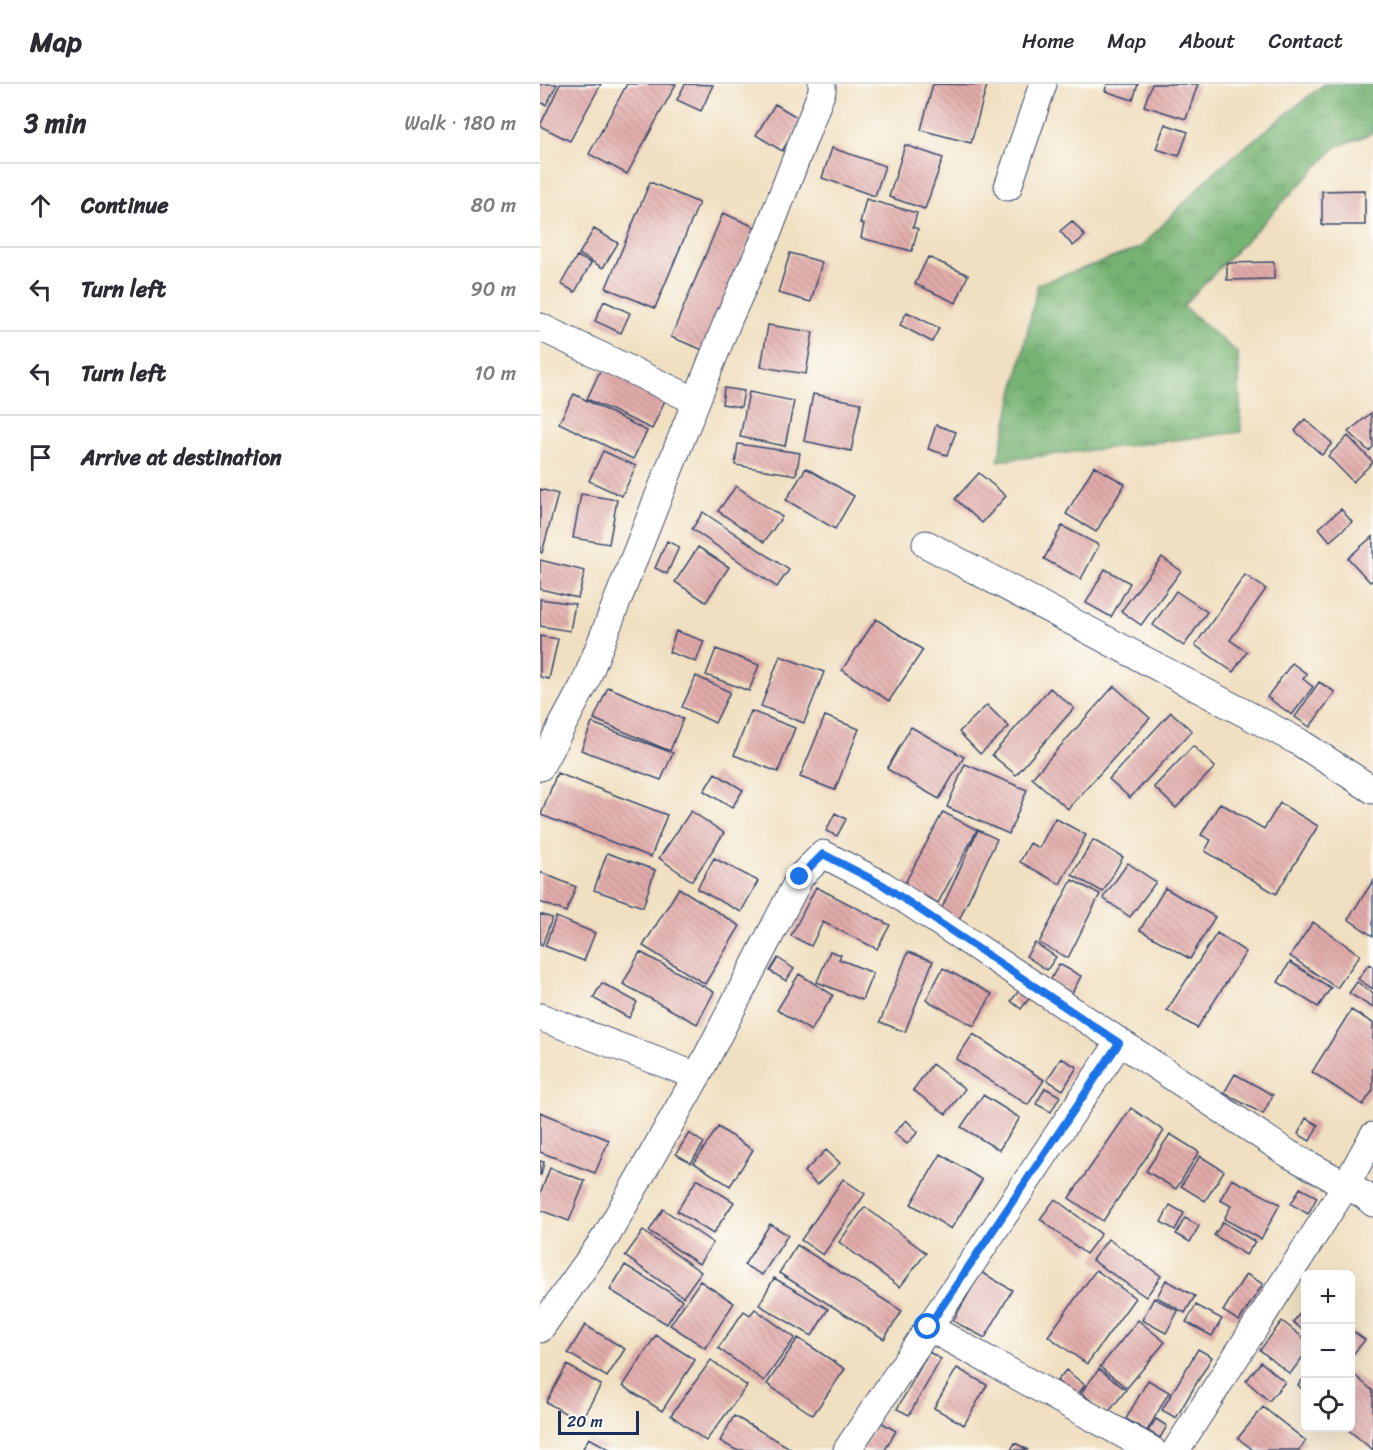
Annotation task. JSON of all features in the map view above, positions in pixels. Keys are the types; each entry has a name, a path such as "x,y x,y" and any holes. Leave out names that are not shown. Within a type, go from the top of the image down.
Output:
{"street":[{"path":"1008,187 1043,84"},
{"path":"540,767 585,683 728,320 768,232 816,86"},
{"path":"540,327 696,401"},
{"path":"926,544 1299,742 1373,790"},
{"path":"540,1329 607,1234 697,1076 800,877 823,854 883,885 1119,1043 1345,1187 1364,1195 1373,1203"},
{"path":"540,1017 697,1076"},
{"path":"847,1450 1119,1043"},
{"path":"1176,1450 1345,1187 1373,1136"},
{"path":"928,1327 1152,1450"}],"green space":[{"path":"1324,84 1373,84 1373,133 1336,147 1183,306 1238,353 1241,432 998,461 1038,284 1140,248 1215,171"}],"building":[{"path":"540,84 557,84 546,105 540,102"},
{"path":"560,84 601,84 570,141 540,126"},
{"path":"627,84 676,84 627,174 589,154"},
{"path":"685,84 713,85 701,111 677,100"},
{"path":"933,84 987,85 971,143 921,130"},
{"path":"1107,84 1138,84 1133,100 1105,91"},
{"path":"1152,84 1198,84 1186,119 1144,106"},
{"path":"775,104 802,120 782,151 756,135"},
{"path":"1165,124 1188,132 1179,156 1156,149"},
{"path":"905,145 943,158 925,209 889,197"},
{"path":"832,148 885,166 875,196 822,178"},
{"path":"650,182 699,203 655,308 606,288"},
{"path":"1365,190 1365,225 1322,225 1322,191"},
{"path":"866,199 917,213 913,227 918,229 912,251 861,238 864,224 860,223"},
{"path":"723,213 755,227 703,350 671,337"},
{"path":"1072,221 1085,236 1073,246 1060,231"},
{"path":"594,229 618,243 603,268 579,254"},
{"path":"790,253 822,262 811,302 778,293"},
{"path":"577,256 591,263 575,292 561,284"},
{"path":"928,257 968,275 956,303 915,284"},
{"path":"1274,262 1274,279 1227,280 1227,263"},
{"path":"604,301 630,313 621,333 595,321"},
{"path":"907,312 939,328 932,342 900,325"},
{"path":"768,325 813,332 806,374 761,367"},
{"path":"601,369 666,398 652,429 587,399"},
{"path":"724,388 744,391 741,407 722,404"},
{"path":"749,392 794,401 785,446 740,437"},
{"path":"574,394 647,431 633,459 559,423"},
{"path":"813,394 861,403 851,451 804,441"},
{"path":"1371,413 1373,447 1369,451 1348,432"},
{"path":"1305,419 1332,443 1322,455 1295,431"},
{"path":"936,425 956,432 947,455 928,449"},
{"path":"1348,436 1373,462 1353,482 1328,456"},
{"path":"738,444 800,453 796,475 735,465"},
{"path":"603,451 636,466 622,496 589,481"},
{"path":"1094,466 1125,484 1096,532 1066,514"},
{"path":"806,468 854,496 835,529 786,500"},
{"path":"979,473 1006,496 982,523 955,499"},
{"path":"736,486 782,517 764,542 718,511"},
{"path":"540,489 558,494 542,553 540,552"},
{"path":"581,494 617,500 609,544 573,538"},
{"path":"1341,509 1352,522 1330,541 1319,528"},
{"path":"703,512 789,570 777,587 692,529"},
{"path":"1062,526 1099,545 1081,579 1044,559"},
{"path":"1373,536 1373,580 1370,582 1348,558"},
{"path":"667,541 679,547 667,574 655,568"},
{"path":"698,547 729,567 706,602 675,582"},
{"path":"1162,557 1181,571 1141,625 1121,611"},
{"path":"540,560 585,571 578,598 540,589"},
{"path":"1105,569 1130,583 1111,617 1086,603"},
{"path":"1245,575 1266,589 1230,640 1247,652 1233,672 1195,645"},
{"path":"1176,591 1207,612 1184,646 1153,625"},
{"path":"540,599 575,604 570,631 540,626"},
{"path":"876,619 923,650 889,701 842,670"},
{"path":"676,631 704,641 696,662 669,652"},
{"path":"540,636 558,639 549,679 540,677"},
{"path":"716,649 759,665 749,691 706,675"},
{"path":"780,656 824,672 804,723 761,706"},
{"path":"1292,663 1307,674 1303,679 1313,687 1292,715 1267,697"},
{"path":"696,676 730,692 715,723 682,707"},
{"path":"1319,682 1335,692 1310,727 1295,717"},
{"path":"1114,686 1150,718 1068,809 1032,778"},
{"path":"608,687 683,719 670,751 594,719"},
{"path":"1050,688 1074,708 1016,775 992,755"},
{"path":"987,705 1009,727 980,754 959,732"},
{"path":"751,711 795,728 778,772 734,755"},
{"path":"1171,712 1192,731 1130,798 1109,779"},
{"path":"825,716 859,729 835,790 800,777"},
{"path":"592,723 673,753 661,780 581,750"},
{"path":"911,727 964,757 939,799 887,769"},
{"path":"1193,746 1215,767 1176,808 1154,787"},
{"path":"965,764 1027,790 1009,834 947,807"},
{"path":"557,773 667,815 651,857 541,815"},
{"path":"715,773 743,790 732,808 704,791"},
{"path":"1220,803 1264,829 1280,803 1318,826 1276,894 1205,851 1211,840 1201,835"},
{"path":"691,811 724,833 692,881 659,858"},
{"path":"943,812 977,830 938,903 904,885"},
{"path":"835,813 846,819 837,836 826,831"},
{"path":"1055,818 1086,835 1060,884 1020,862 1030,843 1039,848"},
{"path":"978,830 997,839 958,922 939,914"},
{"path":"1093,840 1123,857 1103,892 1072,875"},
{"path":"607,853 655,870 643,907 594,890"},
{"path":"714,858 758,881 741,912 697,889"},
{"path":"1128,863 1156,882 1130,917 1103,898"},
{"path":"540,872 576,887 566,912 540,902"},
{"path":"1072,880 1100,894 1068,958 1039,943"},
{"path":"1373,881 1373,936 1348,919"},
{"path":"816,887 890,925 877,949 823,922 811,946 791,936"},
{"path":"679,888 740,926 705,984 643,946"},
{"path":"1165,888 1215,917 1190,959 1140,930"},
{"path":"540,914 552,918 542,946 540,945"},
{"path":"556,917 595,933 584,961 545,946"},
{"path":"1313,922 1360,955 1337,988 1290,956"},
{"path":"1217,933 1246,952 1197,1028 1167,1010"},
{"path":"1035,943 1056,957 1047,970 1026,956"},
{"path":"830,951 841,955 839,959 873,973 862,1000 817,982"},
{"path":"640,952 714,992 697,1024 623,984"},
{"path":"908,952 933,961 905,1032 880,1022"},
{"path":"778,958 794,969 786,981 770,971"},
{"path":"1290,962 1331,988 1318,1007 1278,982"},
{"path":"1059,964 1081,976 1072,993 1050,981"},
{"path":"1369,964 1373,967 1373,989 1358,979"},
{"path":"943,968 992,994 974,1026 926,1000"},
{"path":"799,974 833,995 811,1031 777,1010"},
{"path":"1357,982 1373,993 1373,1008 1349,993"},
{"path":"602,983 637,1002 629,1018 593,998"},
{"path":"1024,984 1034,992 1021,1009 1011,1001"},
{"path":"1351,1010 1373,1023 1373,1090 1363,1105 1312,1072"},
{"path":"973,1034 1044,1080 1028,1105 956,1059"},
{"path":"1061,1058 1077,1067 1063,1090 1047,1080"},
{"path":"932,1064 965,1089 946,1114 913,1090"},
{"path":"1235,1074 1273,1095 1263,1114 1224,1093"},
{"path":"1045,1088 1060,1096 1051,1112 1036,1104"},
{"path":"983,1095 1020,1118 999,1150 961,1127"},
{"path":"1131,1108 1164,1131 1103,1221 1069,1198"},
{"path":"540,1112 609,1140 595,1173 540,1152"},
{"path":"1306,1118 1318,1125 1310,1141 1298,1134"},
{"path":"906,1120 918,1132 907,1144 894,1133"},
{"path":"718,1127 753,1150 730,1186 694,1163"},
{"path":"689,1133 704,1143 691,1163 676,1154"},
{"path":"1170,1134 1199,1152 1176,1189 1146,1171"},
{"path":"826,1150 840,1163 817,1185 804,1172"},
{"path":"941,1154 982,1180 951,1229 911,1204"},
{"path":"1200,1156 1224,1171 1205,1201 1181,1186"},
{"path":"540,1161 544,1162 541,1175 540,1175"},
{"path":"550,1168 585,1181 569,1221 540,1210 540,1194"},
{"path":"697,1179 734,1202 713,1234 677,1211"},
{"path":"843,1179 865,1194 823,1255 801,1240"},
{"path":"1232,1179 1280,1204 1261,1239 1224,1219 1231,1206 1220,1200"},
{"path":"1300,1188 1317,1197 1308,1214 1291,1204"},
{"path":"1055,1199 1101,1234 1086,1254 1040,1219"},
{"path":"1170,1205 1184,1213 1175,1230 1161,1222"},
{"path":"865,1207 926,1253 900,1287 839,1242"},
{"path":"663,1209 713,1243 699,1264 649,1231"},
{"path":"1185,1218 1199,1226 1190,1242 1176,1234"},
{"path":"1223,1222 1255,1242 1246,1255 1214,1235"},
{"path":"770,1224 788,1235 762,1275 744,1265"},
{"path":"643,1231 701,1272 683,1297 625,1256"},
{"path":"1108,1239 1161,1276 1146,1297 1092,1260"},
{"path":"797,1245 902,1311 884,1339 779,1273"},
{"path":"625,1265 682,1300 667,1324 610,1290"},
{"path":"1096,1270 1135,1298 1087,1364 1048,1336"},
{"path":"981,1272 1012,1290 985,1338 953,1321"},
{"path":"1246,1274 1263,1284 1239,1321 1223,1311"},
{"path":"774,1278 828,1309 812,1336 759,1305"},
{"path":"1166,1280 1195,1296 1185,1313 1157,1297"},
{"path":"700,1281 734,1303 705,1348 670,1325"},
{"path":"1154,1298 1178,1311 1166,1333 1142,1320"},
{"path":"1196,1305 1222,1319 1212,1336 1186,1322"},
{"path":"755,1309 795,1338 764,1381 718,1348 744,1311 750,1315"},
{"path":"1301,1312 1301,1329 1293,1322"},
{"path":"1138,1320 1165,1342 1127,1388 1100,1367"},
{"path":"1282,1321 1301,1336 1301,1359 1290,1374 1260,1350"},
{"path":"585,1325 625,1349 607,1377 568,1353"},
{"path":"1355,1333 1365,1340 1355,1352"},
{"path":"656,1335 695,1360 662,1411 623,1386"},
{"path":"798,1338 845,1369 813,1415 767,1384"},
{"path":"1198,1349 1212,1357 1176,1418 1162,1410"},
{"path":"929,1352 941,1359 909,1415 897,1409"},
{"path":"711,1360 747,1386 706,1441 671,1415"},
{"path":"1261,1362 1285,1382 1269,1401 1246,1381"},
{"path":"567,1365 601,1385 580,1422 546,1402"},
{"path":"957,1368 987,1385 964,1425 934,1408"},
{"path":"1099,1369 1126,1390 1108,1413 1081,1393"},
{"path":"1066,1370 1085,1385 1076,1396 1057,1381"},
{"path":"1355,1375 1373,1391 1373,1450 1351,1432 1355,1432"},
{"path":"1148,1380 1169,1392 1147,1431 1126,1419"},
{"path":"1263,1407 1306,1441 1299,1450 1253,1450 1238,1438"},
{"path":"734,1416 790,1448 789,1450 736,1450 720,1441"},
{"path":"1156,1419 1167,1426 1160,1438 1148,1431"},
{"path":"879,1421 896,1431 885,1450 862,1450"},
{"path":"589,1438 611,1450 582,1450"},
{"path":"1015,1443 1028,1450 1011,1450"}],"route":[{"path":"800,877 823,854 883,885 1119,1043 928,1327"}]}
